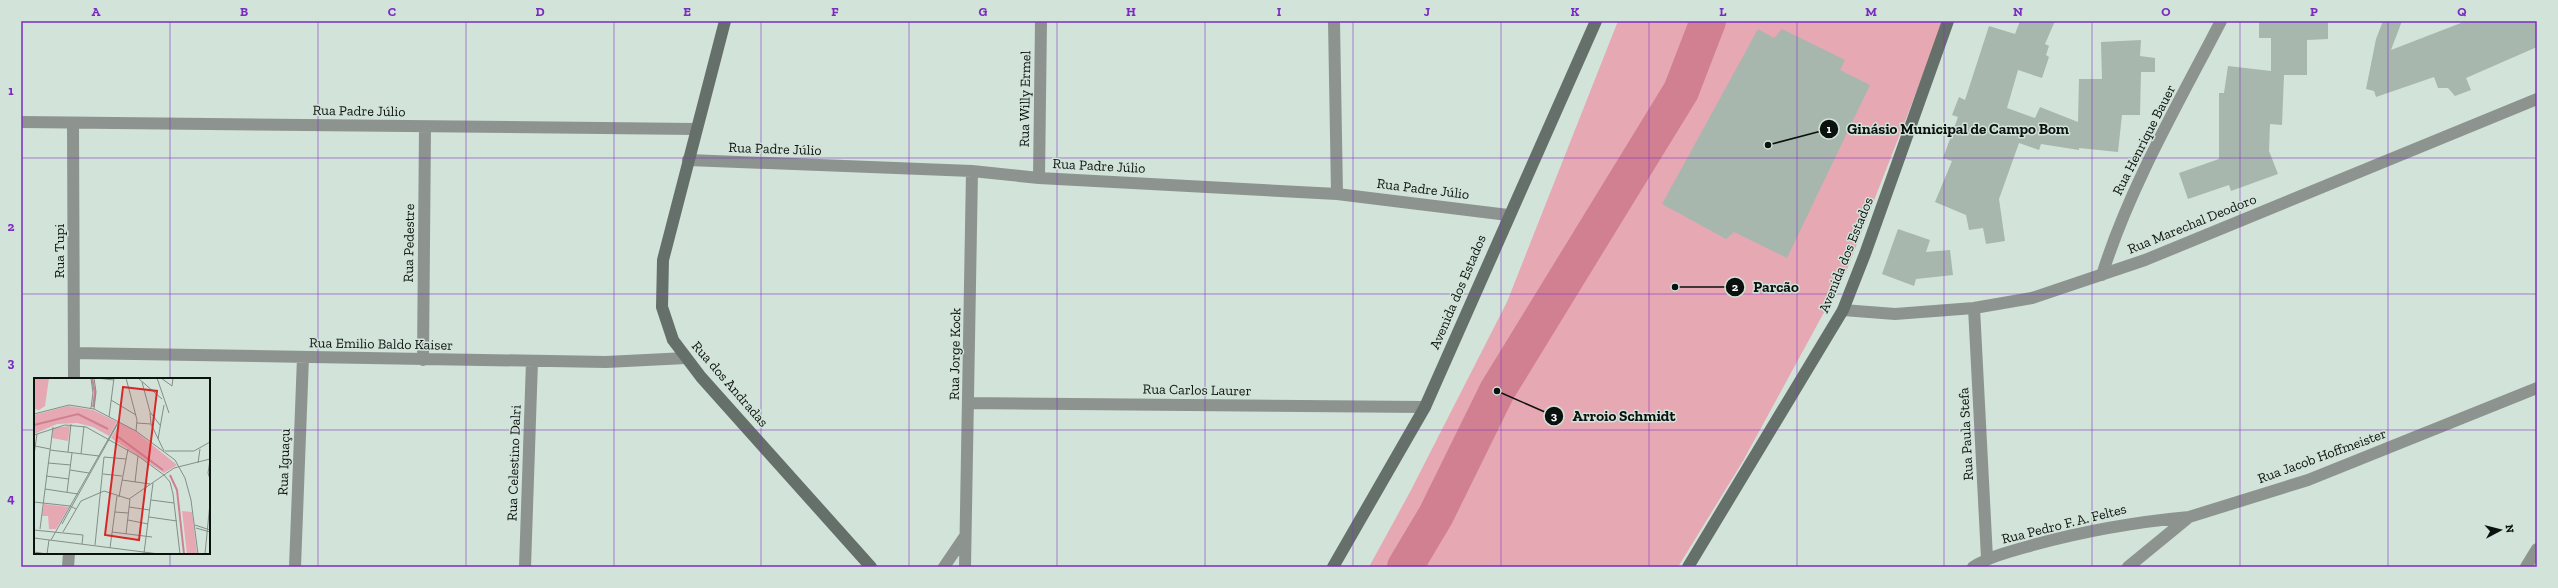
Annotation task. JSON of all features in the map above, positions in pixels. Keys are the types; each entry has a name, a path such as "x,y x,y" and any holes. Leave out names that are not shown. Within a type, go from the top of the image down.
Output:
{"street":[{"name":"Rua dos Andradas","path":"725,21 663,260 662,307 673,340 701,377 871,567"},
{"name":"Rua Willy Ermel","path":"1039,178 1041,21"},
{"path":"1334,21 1337,194"},
{"name":"Avenida dos Estados","path":"1333,567 1425,407 1508,215 1596,21"},
{"name":"Avenida dos Estados","path":"1688,567 1842,310 1865,254 1948,21"},
{"name":"Rua Henrique Bauer","path":"2102,275 2114,236 2136,187 2221,21"},
{"name":"Rua Marechal Deodoro","path":"1842,310 1895,314 1974,308 2032,298 2145,260 2537,99"},
{"name":"Rua Padre Júlio","path":"21,122 696,129"},
{"name":"Rua Tupi","path":"73,123 74,378"},
{"name":"Rua Pedestre","path":"423,360 426,127"},
{"name":"Rua Padre Júlio","path":"688,160 972,171 1039,178 1337,194 1508,215"},
{"name":"Rua Jorge Kock","path":"965,567 972,171"},
{"name":"Rua Paula Stefa","path":"1974,308 1987,558"},
{"name":"Rua Emilio Baldo Kaiser","path":"74,353 606,362 686,358"},
{"name":"Rua Iguaçu","path":"295,567 304,357"},
{"name":"Rua Celestino Dalri","path":"525,567 532,361"},
{"name":"Rua Jacob Hoffmeister","path":"2128,567 2189,517 2308,480 2537,388"},
{"name":"Rua Carlos Laurer","path":"969,403 1425,407"},
{"name":"Rua Pedro F. A. Feltes","path":"1972,567 1987,558 2072,534 2132,522 2189,517"},
{"path":"944,567 965,536"},
{"path":"2526,567 2537,549"},
{"path":"68,567 69,554"}],"shaded area":[{"path":"1618,21 1936,21 1943,24 1846,272 1743,461 1678,567 1369,567 1410,492 1507,302"}],"building":[{"path":"2020,21 2055,21 2045,44 2049,46 2046,55 2049,57 2042,78 2018,70 2007,108 2035,118 2040,107 2078,122 2079,79 2102,79 2101,42 2141,40 2140,56 2155,58 2155,72 2141,72 2140,115 2122,115 2118,152 2079,148 2079,150 2041,144 2039,150 2019,143 1999,199 2005,241 1986,244 1983,228 1969,230 1966,215 1935,202 1952,161 1943,158 1958,117 1952,115 1959,97 1965,100 1989,26 2015,34"},
{"path":"2259,21 2328,21 2328,39 2307,40 2307,75 2284,75 2282,125 2270,124 2269,151 2278,174 2231,191 2229,185 2188,199 2179,173 2219,159 2219,93 2224,93 2228,66 2271,71 2271,38 2259,38"},
{"path":"2383,21 2402,21 2391,50 2466,21 2537,21 2537,47 2466,78 2471,90 2455,96 2448,88 2438,88 2434,77 2376,97 2374,91 2366,89 2376,39"},
{"path":"1758,29 1774,38 1782,29 1845,60 1840,70 1870,85 1787,258 1734,232 1726,239 1662,204"},
{"path":"1898,229 1930,240 1926,252 1950,250 1953,275 1916,279 1914,286 1882,274"}],"waterway":[{"path":"1405,567 1436,515 1497,391 1681,91 1708,21"}],"place":[{"name":"Ginásio Municipal de Campo Bom","path":"1768,145"},
{"name":"Parcão","path":"1675,287"},
{"name":"Arroio Schmidt","path":"1497,391"}]}
